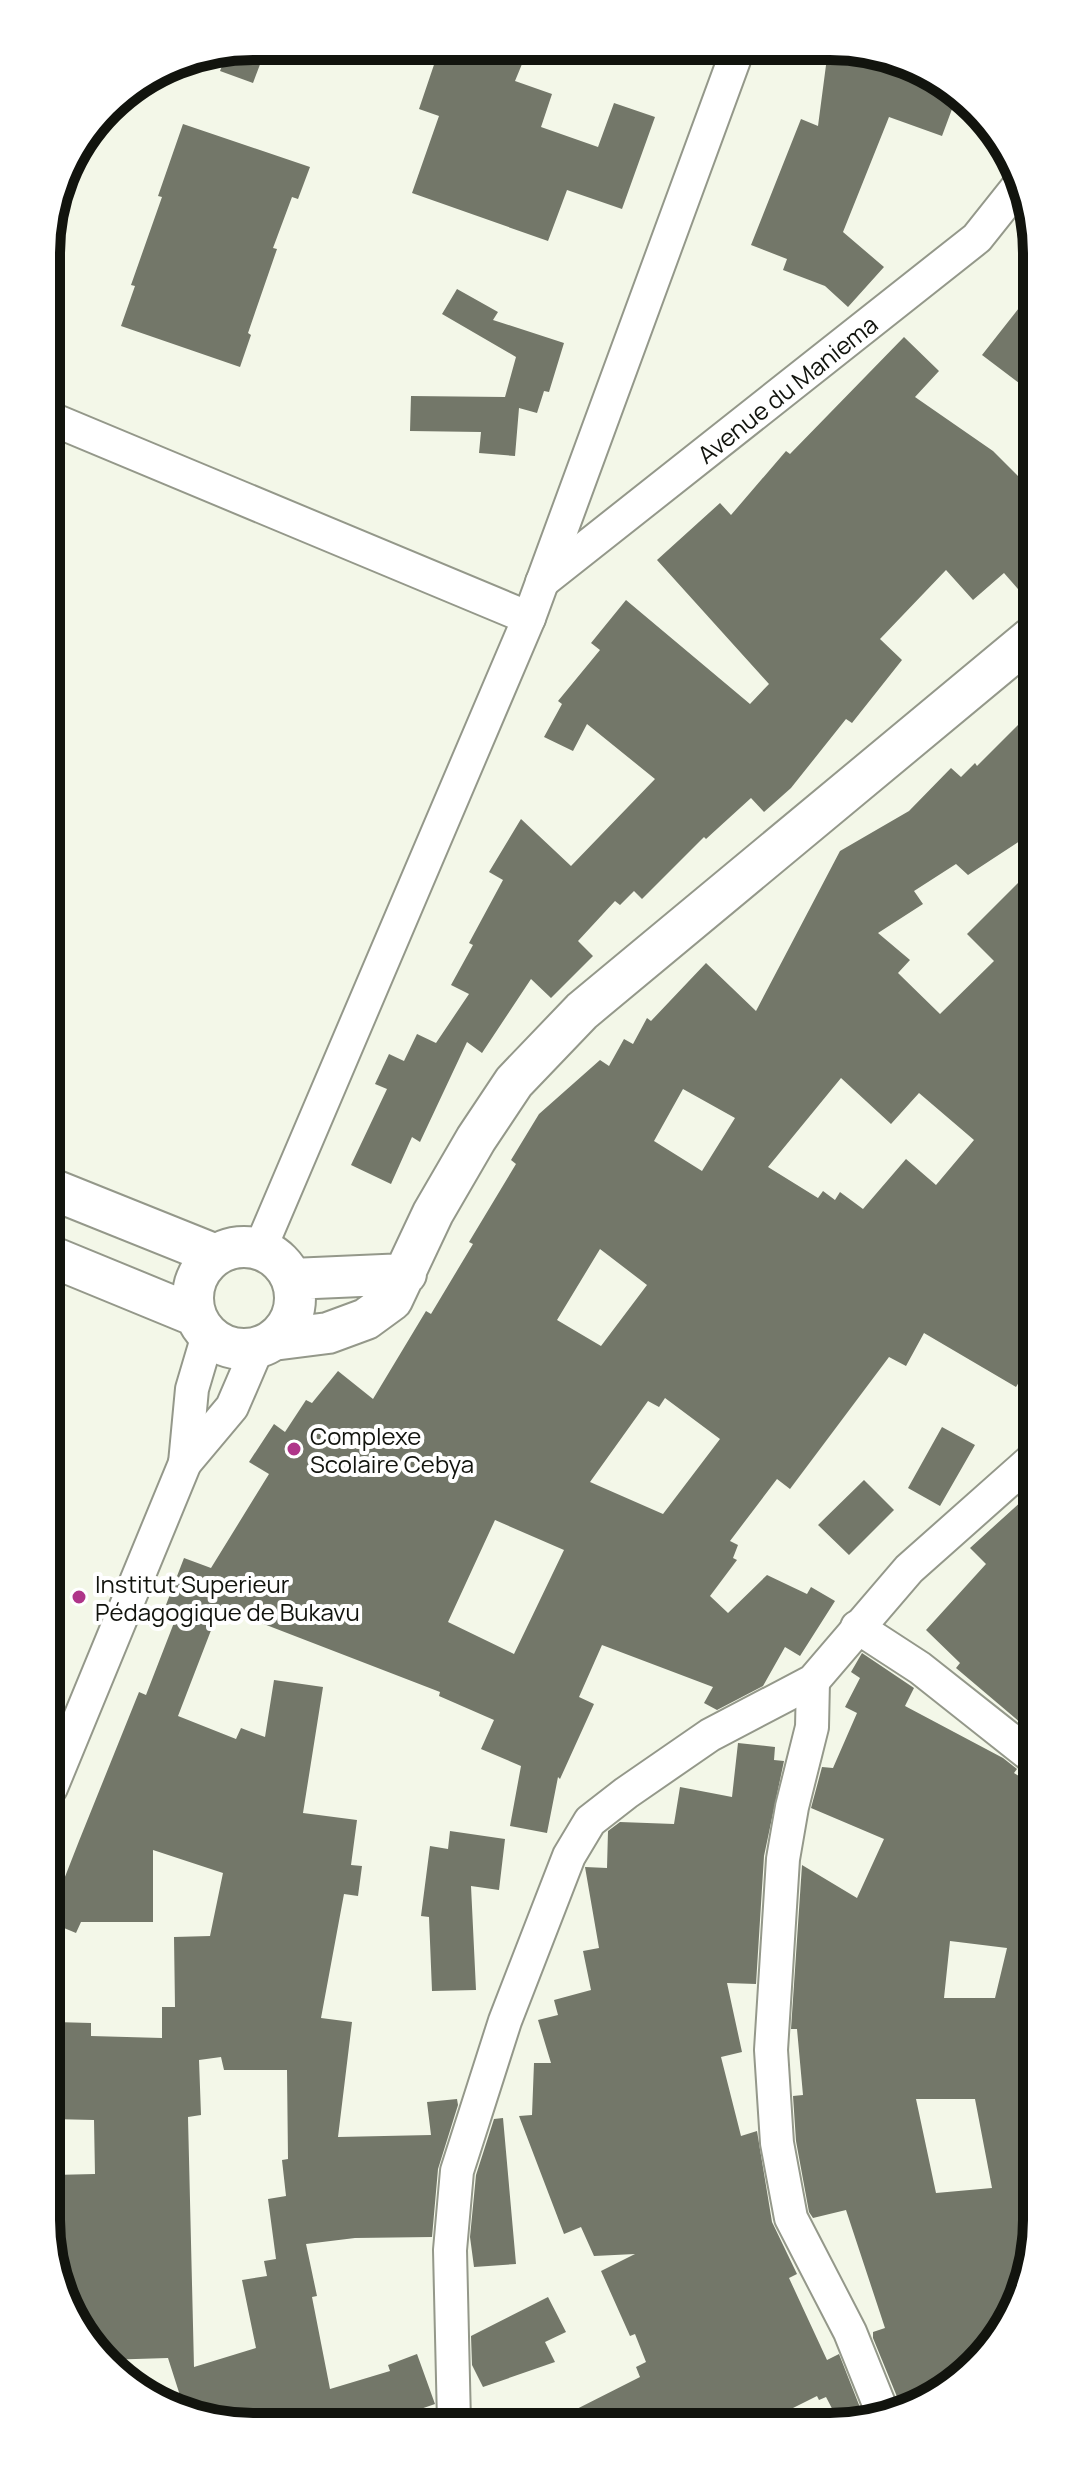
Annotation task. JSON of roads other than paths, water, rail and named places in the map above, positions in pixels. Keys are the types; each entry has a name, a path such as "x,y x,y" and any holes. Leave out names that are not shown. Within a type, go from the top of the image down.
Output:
{"street":[{"path":"260,1249 529,618 734,60"},
{"name":"Avenue du Maniema","path":"542,582 977,238 1013,193"},
{"path":"60,422 529,618"},
{"path":"60,1261 202,1326 229,1347 328,1333 366,1319 392,1300 433,1213 514,1082 582,1011 1023,645"},
{"path":"60,1192 216,1255"},
{"path":"60,1766 185,1463 202,1326 193,1293 199,1272 216,1255 237,1247 260,1249 280,1260 292,1279 296,1302 289,1324 265,1344 232,1407 185,1463"},
{"path":"292,1279 406,1274"},
{"path":"454,2413 450,2250 457,2171 505,2021 569,1856 590,1821 710,1735 813,1681 909,1569 1023,1468"},
{"path":"857,1627 920,1668 1023,1750"},
{"path":"813,1681 812,1727 783,1859 771,2050 777,2143 791,2218 850,2332 880,2406"}],"place":[{"name":"Complexe Scolaire Cebya","path":"294,1449"},
{"name":"Institut Superieur Pédagogique de Bukavu","path":"79,1597"}]}
